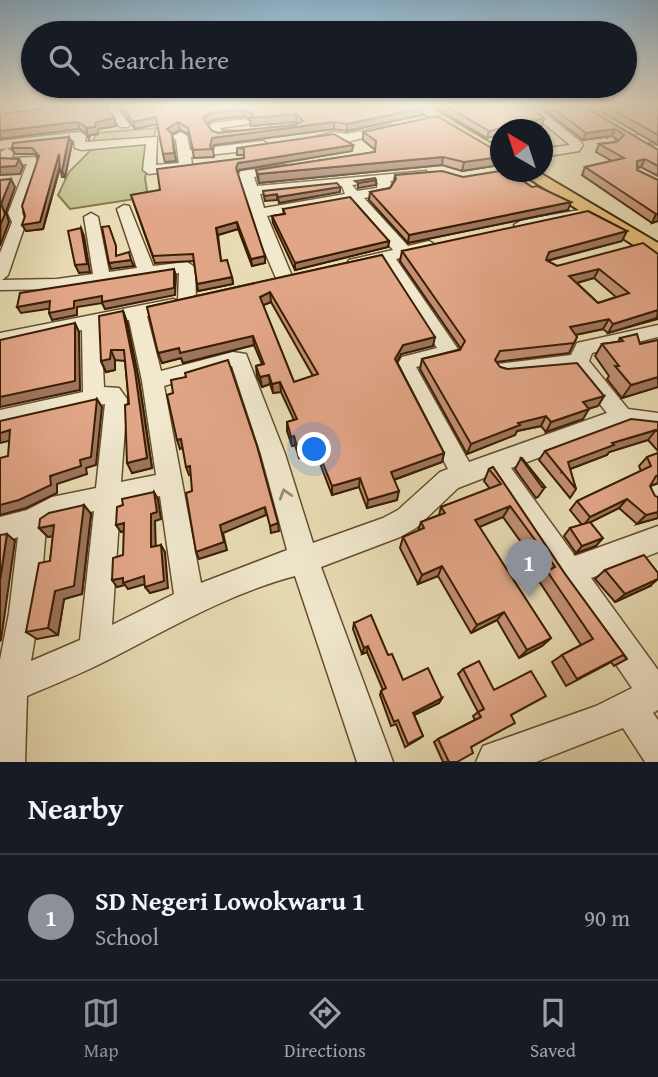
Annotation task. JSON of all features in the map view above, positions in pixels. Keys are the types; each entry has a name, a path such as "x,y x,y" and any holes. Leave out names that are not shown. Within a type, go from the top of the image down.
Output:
{"main road":[{"path":"543,182 592,212 654,244"},
{"path":"553,182 654,244"}],"street":[{"path":"0,340 193,300 187,267 57,284 1,275 19,222 15,212 32,170 31,160 4,161 3,142 44,141"},
{"path":"80,141 79,145 82,146 146,141"},
{"path":"153,141 149,170 186,160 236,155 272,144"},
{"path":"181,141 186,160"},
{"path":"351,141 367,151"},
{"path":"553,151 581,147 572,141"},
{"path":"621,141 645,145 652,141"},
{"path":"638,141 645,145"},
{"path":"236,155 261,213 279,282 304,275"},
{"path":"246,174 305,166"},
{"path":"10,181 32,170"},
{"path":"253,191 341,180 435,173"},
{"path":"261,213 385,189 386,183 380,177"},
{"path":"341,180 404,252"},
{"path":"124,209 147,272"},
{"path":"507,229 592,212"},
{"path":"91,217 102,278"},
{"path":"344,266 452,240"},
{"path":"621,249 654,244"},
{"path":"386,257 450,352 409,362 406,368 463,474"},
{"path":"137,312 153,381 190,602"},
{"path":"91,321 94,397"},
{"path":"578,362 584,348 658,331"},
{"path":"153,381 239,359 273,454 304,559 375,762"},
{"path":"504,369 578,362"},
{"path":"578,362 622,417"},
{"path":"0,419 111,394 116,399 95,650"},
{"path":"6,689 95,650 190,602 272,568 391,528 418,509 439,486 463,474 622,417 658,422"},
{"path":"494,463 648,692 658,751"},
{"path":"0,530 33,520 52,509 170,483"},
{"path":"7,762 6,689 24,613 33,520"},
{"path":"568,573 658,540"},
{"path":"509,759 566,735 648,692"}],"green space":[{"path":"93,141 153,141 145,178 148,197 70,209 58,195 69,172 89,152"}],"building":[{"path":"68,141 62,171 59,154 40,222 22,225 25,216 22,206 39,156 32,148 12,148 13,143"},
{"path":"160,141 173,141 174,153 163,154"},
{"path":"191,141 211,141 212,149 193,150"},
{"path":"289,141 345,141 353,145 238,163 236,168 265,256 251,259 237,222 216,228 221,261 227,260 232,277 197,284 193,254 153,256 131,195 160,190 157,169 244,158 244,149 237,148"},
{"path":"375,141 479,141 490,147 490,158 464,162 443,157 258,174 256,170 375,152"},
{"path":"642,141 658,150 658,166 645,159 637,161 637,170 658,180 658,214 585,167 624,158 599,144"},
{"path":"0,158 19,159 16,166 0,167"},
{"path":"442,171 463,177 490,173 490,182 525,182 571,202 409,235 370,192 390,188 396,179 395,175"},
{"path":"11,179 1,204 5,214 0,225 0,180"},
{"path":"376,180 358,183 355,181"},
{"path":"337,183 340,187 278,197 277,194 264,196 263,191"},
{"path":"350,197 389,241 295,263 272,216 285,214 283,209"},
{"path":"588,211 627,231 549,252 546,260 557,266 643,243 658,254 658,310 613,324 609,319 570,327 577,337 574,343 500,351 495,360 500,367 507,369 577,363 604,396 583,402 589,409 551,422 546,416 518,423 520,425 471,444 422,359 460,350 465,341 402,251","holes":["599,269 629,293 598,303 569,276"]},
{"path":"109,226 116,246 116,256 129,252 131,260 109,263 102,227"},
{"path":"81,228 87,264 75,265 68,231"},
{"path":"382,255 435,337 403,345 395,359 444,453 391,472 399,491 368,500 360,478 332,486 315,444 298,449 294,436 291,437 287,422 297,419 280,382 272,384 269,375 260,377 256,366 264,364 253,336 180,353 179,348 158,353 147,307","holes":["270,292 318,374 294,382 260,297"]},
{"path":"174,269 174,288 102,302 102,296 74,301 74,308 49,313 50,301 17,307 20,293"},
{"path":"123,311 135,371 147,458 127,463 125,405 129,404 124,350 111,350 110,359 101,361 99,316"},
{"path":"75,323 75,381 0,397 0,340"},
{"path":"637,334 640,344 658,340 658,377 631,385 602,344 623,341 620,338"},
{"path":"228,360 257,446 278,523 270,526 265,507 220,525 224,542 196,552 186,493 192,491 190,466 186,467 181,439 177,440 167,395 173,393 171,380 186,377 185,373"},
{"path":"97,399 91,457 80,460 81,466 50,476 51,485 19,500 0,505 0,458 8,456 10,430 0,433 0,421"},
{"path":"631,419 658,422 658,432 656,430 612,443 614,445 568,462 576,489 545,451"},
{"path":"658,453 658,476 650,486 658,497 658,512 646,515 627,499 590,517 577,501 651,466 647,457"},
{"path":"522,458 545,487 542,487"},
{"path":"493,467 565,574 627,659 623,655 577,679 562,655 593,639 547,571 555,567 510,506 475,520 551,638 527,650 504,612 477,625 442,566 422,575 403,537 424,528 421,522 445,513 441,507 501,484 489,469"},
{"path":"154,492 157,512 151,514 151,547 161,545 164,581 145,587 144,576 123,583 123,578 112,580 113,558 123,555 124,523 116,525 117,507 123,505 122,499"},
{"path":"84,505 74,586 55,591 48,628 26,632 39,563 50,561 54,525 39,528 40,519 49,513"},
{"path":"590,522 603,538 582,546 570,528"},
{"path":"7,534 0,580 0,535"},
{"path":"644,555 658,573 658,579 625,594 605,570"},
{"path":"371,615 388,655 392,654 403,680 428,668 442,698 413,713 423,736 408,744 398,720 394,722 381,691 386,688 368,646 364,648 354,623"},
{"path":"479,661 494,690 531,671 546,696 511,715 515,723 471,747 473,753 457,762 449,762 438,739 481,717 478,712 484,709 463,669"}],"waterway":[{"path":"647,145 658,144"}],"railway":[{"path":"612,141 658,166"}],"place":[{"name":"SD Negeri Lowokwaru 1","path":"529,597"}]}
